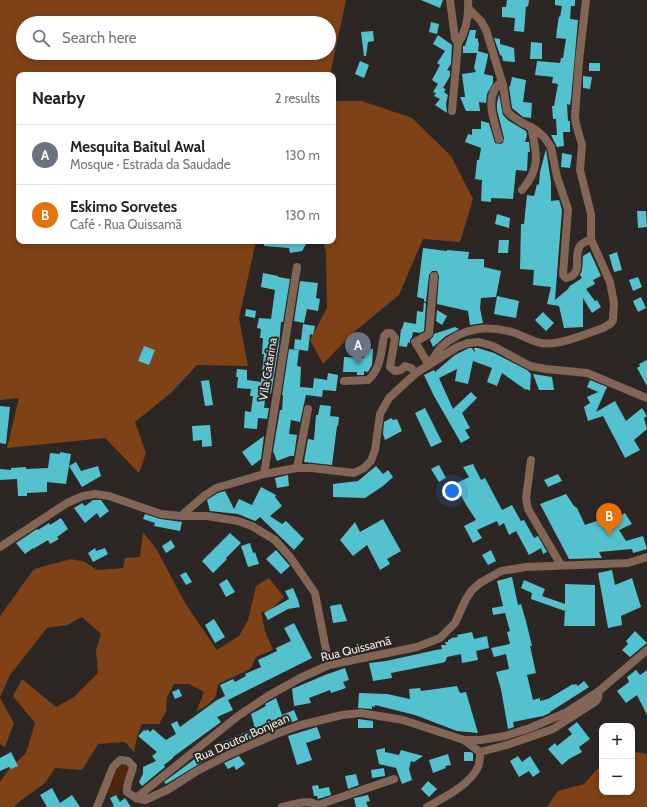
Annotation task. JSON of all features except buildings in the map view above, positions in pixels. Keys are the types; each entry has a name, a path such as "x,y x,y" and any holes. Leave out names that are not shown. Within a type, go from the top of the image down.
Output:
{"street":[{"path":"450,0 455,38 458,44"},
{"path":"429,365 440,348 455,336 468,330 496,328 514,332 540,343 555,343 603,328 610,324 613,320 614,312 610,282 591,239 591,214 580,170 582,145 575,116 579,61 586,0"},
{"path":"452,112 458,44 465,28 468,4"},
{"path":"468,4 486,30 503,85 507,111 512,116 536,130 544,137 551,147 557,177 568,208 562,275 566,278 572,277 575,274 577,268 577,252 580,246 591,239"},
{"path":"499,140 492,116 492,96 495,88 499,84 503,85"},
{"path":"522,190 530,180 535,169 537,156 530,127"},
{"name":"Vila Catarina","path":"264,474 297,267"},
{"path":"429,365 415,342 429,334 434,276"},
{"path":"344,381 368,380 374,375 378,368 384,336 387,333 391,333 395,338 390,367 395,371 401,370 405,366 411,368 416,373"},
{"path":"181,516 204,496 216,488 264,474 297,468 312,468 354,473 364,468 371,460 376,450 380,414 389,398 416,373 457,347 468,343 479,342 493,346 530,366 546,370 587,373 647,398"},
{"path":"297,468 308,409"},
{"path":"532,460 526,498 528,509 561,565"},
{"path":"0,547 67,503 83,496 95,494 109,496 161,514 207,516 238,521 252,526 275,540 290,557 315,593 329,665"},
{"name":"Rua Quissamã","path":"136,798 238,716 268,696 300,678 329,665 417,647 440,638 455,623 466,599 472,590 490,576 501,571 526,567 628,563 647,558"},
{"name":"Rua Doutor Bonjean","path":"145,800 167,790 197,771 222,758 276,734 301,725 342,715 361,713 403,720 464,740 481,740 505,736 530,728 565,713 599,691 647,650"},
{"path":"480,752 510,744 553,729 594,702 598,698 599,691"},
{"path":"464,740 480,752"},
{"path":"426,807 460,787 473,775 477,769 480,752"},
{"path":"97,807 113,767 120,760 128,761 133,766 126,787 127,792 136,798 145,800 139,807"},
{"path":"282,807 304,803 312,803 320,806 394,779"}],"shaded area":[{"path":"0,0 346,0 336,47 336,16 16,16 16,60 333,60 331,72 16,72 16,244 255,244 239,318 248,366 197,365 172,392 135,422 146,453 139,473 105,438 7,448 19,398 0,400"},
{"path":"336,101 362,101 412,118 451,156 473,199 460,242 423,239 399,295 354,332 323,364 310,340 327,308 326,252 324,244 336,244"},
{"path":"143,532 157,550 185,603 217,650 239,636 248,620 256,586 269,578 284,597 269,611 261,612 265,631 273,650 256,657 251,668 248,670 218,684 216,695 212,701 196,712 204,692 189,684 174,684 167,697 166,712 159,724 142,724 137,736 134,752 125,742 98,744 82,770 55,768 45,783 14,807 0,807 0,782 9,769 26,753 35,723 13,696 22,679 56,707 74,697 98,673 96,650 101,634 82,617 67,625 47,628 10,675 0,697 0,616 34,569 71,559 85,562 97,570 123,568 125,558 140,557"},
{"path":"0,698 14,723 5,747 0,744"},
{"path":"635,752 647,754 647,807 547,807 558,791 584,784 599,767 599,795 635,795"},
{"path":"122,765 128,766 129,769 117,797 107,793 118,767"}],"place":[{"name":"Mesquita Baitul Awal","path":"358,365"},
{"name":"Eskimo Sorvetes","path":"609,536"}]}
